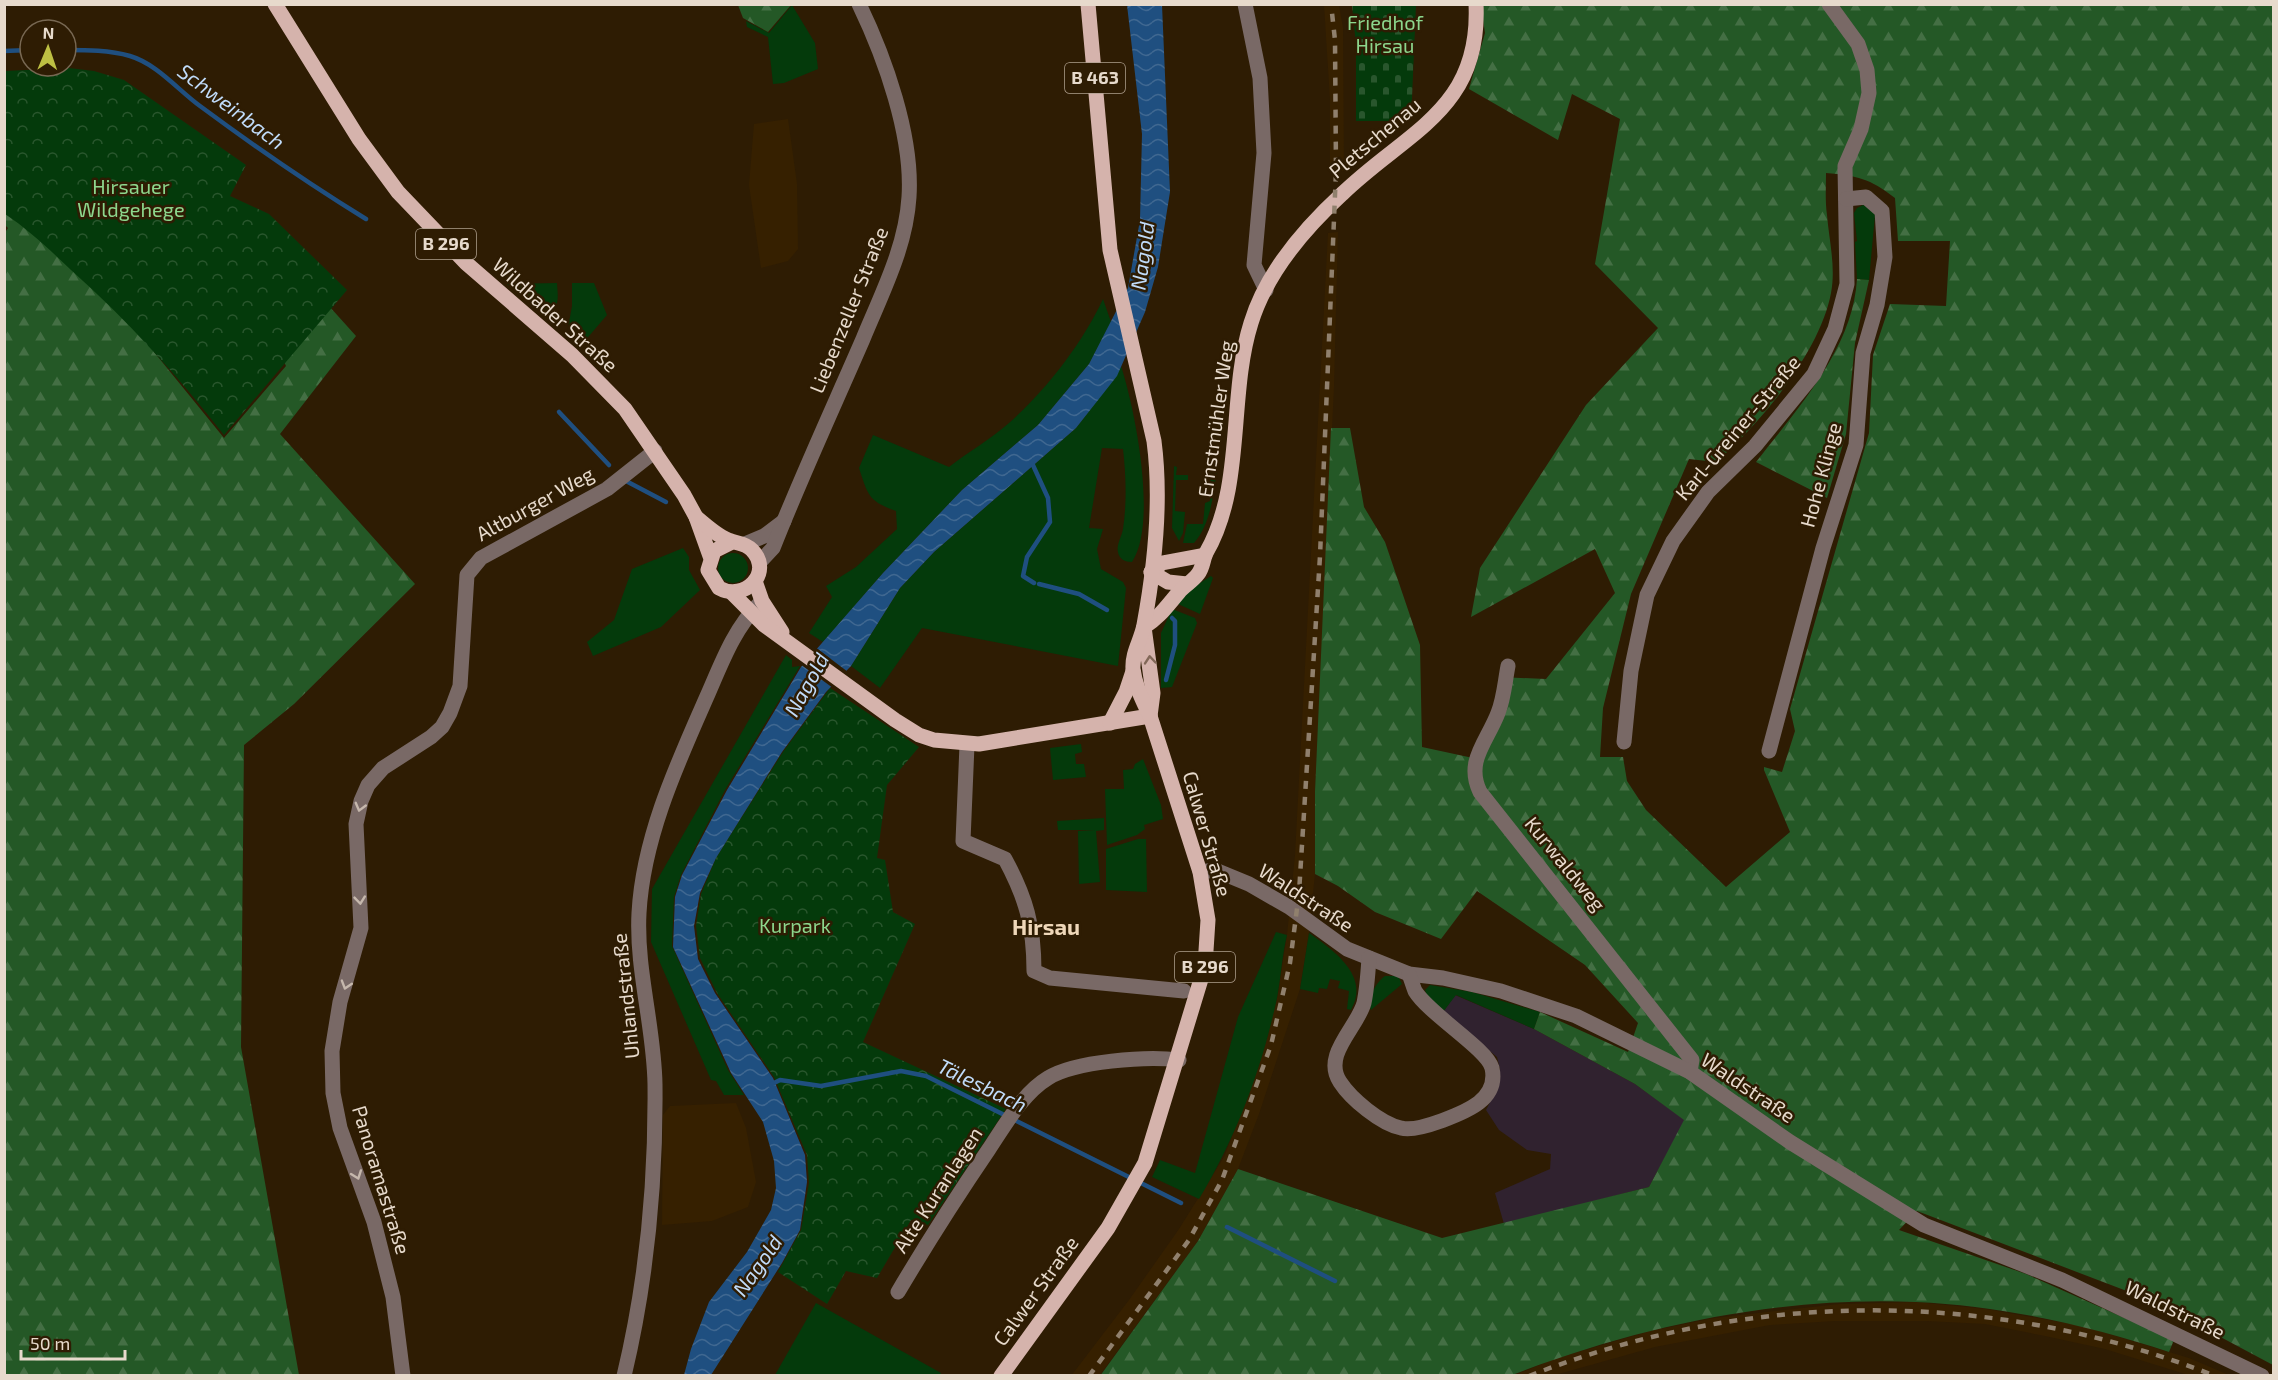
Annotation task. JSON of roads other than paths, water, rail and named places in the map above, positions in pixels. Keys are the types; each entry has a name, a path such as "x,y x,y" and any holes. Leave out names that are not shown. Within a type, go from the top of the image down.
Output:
{"main road":[{"name":"Wildbader Straße","path":"274,4 359,139 398,192 466,262 594,375 624,410 655,451 696,517 710,556"},
{"name":"B 463","path":"1088,4 1110,250 1154,441 1158,470 1158,520 1144,627 1153,693 1150,716"},
{"name":"Pletschenau","path":"1266,290 1287,255 1320,216 1363,174 1414,134 1455,94 1469,69 1475,46 1476,4"},
{"name":"Ernstmühler Weg","path":"1144,627 1164,612 1187,584 1198,575 1205,555 1214,542 1225,508 1239,375 1251,322 1266,290"},
{"name":"Wildbader Straße","path":"696,517 738,543"},
{"path":"710,556 719,546 738,543"},
{"name":"B 296","path":"738,543 754,552 759,563"},
{"path":"1187,584 1168,582 1151,572 1162,563 1205,555"},
{"name":"B 296","path":"710,556 710,577 719,588 732,593 764,626 919,735 967,745 1150,716"},
{"path":"732,593 745,590 755,581 759,563"},
{"name":"B 296","path":"755,581 762,601 792,644"},
{"name":"B 463","path":"1144,627 1134,649 1133,669 1139,693 1150,716"},
{"path":"1110,723 1126,692 1133,669"},
{"name":"Calwer Straße","path":"1000,1376 1128,1196 1145,1163 1179,1060 1205,966 1208,920 1200,872 1150,716"}],"street":[{"name":"Liebenzeller Straße","path":"759,563 773,548 892,269 904,234 909,196 906,154 897,105 887,70 859,4"},
{"path":"1245,4 1260,78 1264,153 1254,265 1266,290"},
{"name":"Karl-Greiner-Straße","path":"1624,742 1631,670 1647,595 1673,541 1708,492 1755,446 1814,374 1835,329 1847,284 1845,166 1862,129 1869,93 1868,70 1858,44 1829,4"},
{"name":"Hohe Klinge","path":"1769,751 1823,548 1856,445 1863,353 1877,305 1885,257 1882,211 1866,197 1846,199"},
{"name":"Altburger Weg","path":"393,761 442,727 458,696 467,576 481,558 607,489 655,451"},
{"path":"738,543 764,536 784,521"},
{"name":"Uhlandstraße","path":"624,1376 644,1271 653,1190 655,1082 640,962 639,913 644,868 654,831 692,730 738,628 762,601"},
{"name":"Kurwaldweg","path":"1508,666 1499,711 1475,761 1473,778 1480,792 1692,1060 1690,1072"},
{"path":"967,745 963,842 1005,859 1023,894 1034,936 1034,971 1050,978 1184,991"},
{"name":"Panoramastraße","path":"393,761 368,785 361,801 356,824 361,928 340,1002 332,1051 333,1093 340,1128 377,1233 393,1297 403,1376"},
{"name":"Waldstraße","path":"1200,872 1215,870 1249,884 1288,907 1347,950 1409,974 1443,978 1536,1001 1576,1016 1690,1072 1790,1142 1924,1225 2062,1280 2262,1376"},
{"path":"1369,958 1364,1004 1355,1023 1339,1046 1336,1060 1339,1081 1369,1112 1402,1129 1429,1125 1464,1112 1477,1105 1491,1088 1493,1081 1489,1061 1416,992 1409,974"},
{"name":"Alte Kuranlagen","path":"898,1292 935,1228 1005,1127 1017,1110 1048,1077 1082,1067 1122,1060 1179,1060"}],"water":[{"name":"Nagold","path":"1127,5 1162,5 1170,192 1158,267 1145,312 1117,376 1076,428 934,552 900,588 851,666 826,692 782,752 716,858 700,893 694,926 698,959 715,993 773,1078 805,1155 807,1182 800,1230 782,1263 711,1375 684,1375 691,1349 709,1302 747,1252 771,1210 776,1188 774,1161 763,1122 731,1073 673,947 675,897 682,875 727,790 801,667 883,573 962,490 1038,425 1089,364 1128,288 1140,220 1142,134"}],"waterway":[{"name":"Schweinbach","path":"4,51 18,50"},
{"name":"Schweinbach","path":"78,50 130,56 149,65 241,136 366,219"},
{"name":"Schweinbach","path":"559,412 609,465"},
{"path":"1032,463 1048,498 1050,522 1027,557 1023,576 1034,583"},
{"name":"Schweinbach","path":"626,481 666,502"},
{"path":"1039,584 1079,594 1107,610"},
{"path":"1166,680 1175,645 1175,621 1172,618"},
{"name":"Tälesbach","path":"770,1085 780,1080 821,1086 901,1071 926,1076 1181,1203"},
{"name":"Tälesbach","path":"1227,1227 1335,1281"}],"railway":[{"path":"1089,1376 1189,1240 1222,1180 1271,1045 1290,963 1299,893 1320,556 1336,171 1335,40 1331,4"},
{"path":"1529,1376 1613,1347 1698,1327 1785,1315 1872,1310 1959,1314 2046,1327 2131,1347 2215,1376"}],"district":[{"name":"Hirsau","path":"1046,927"}],"park label":[{"name":"Friedhof Hirsau","path":"1385,34"},
{"name":"Hirsauer Wildgehege","path":"131,198"},
{"name":"Kurpark","path":"795,926"}]}
